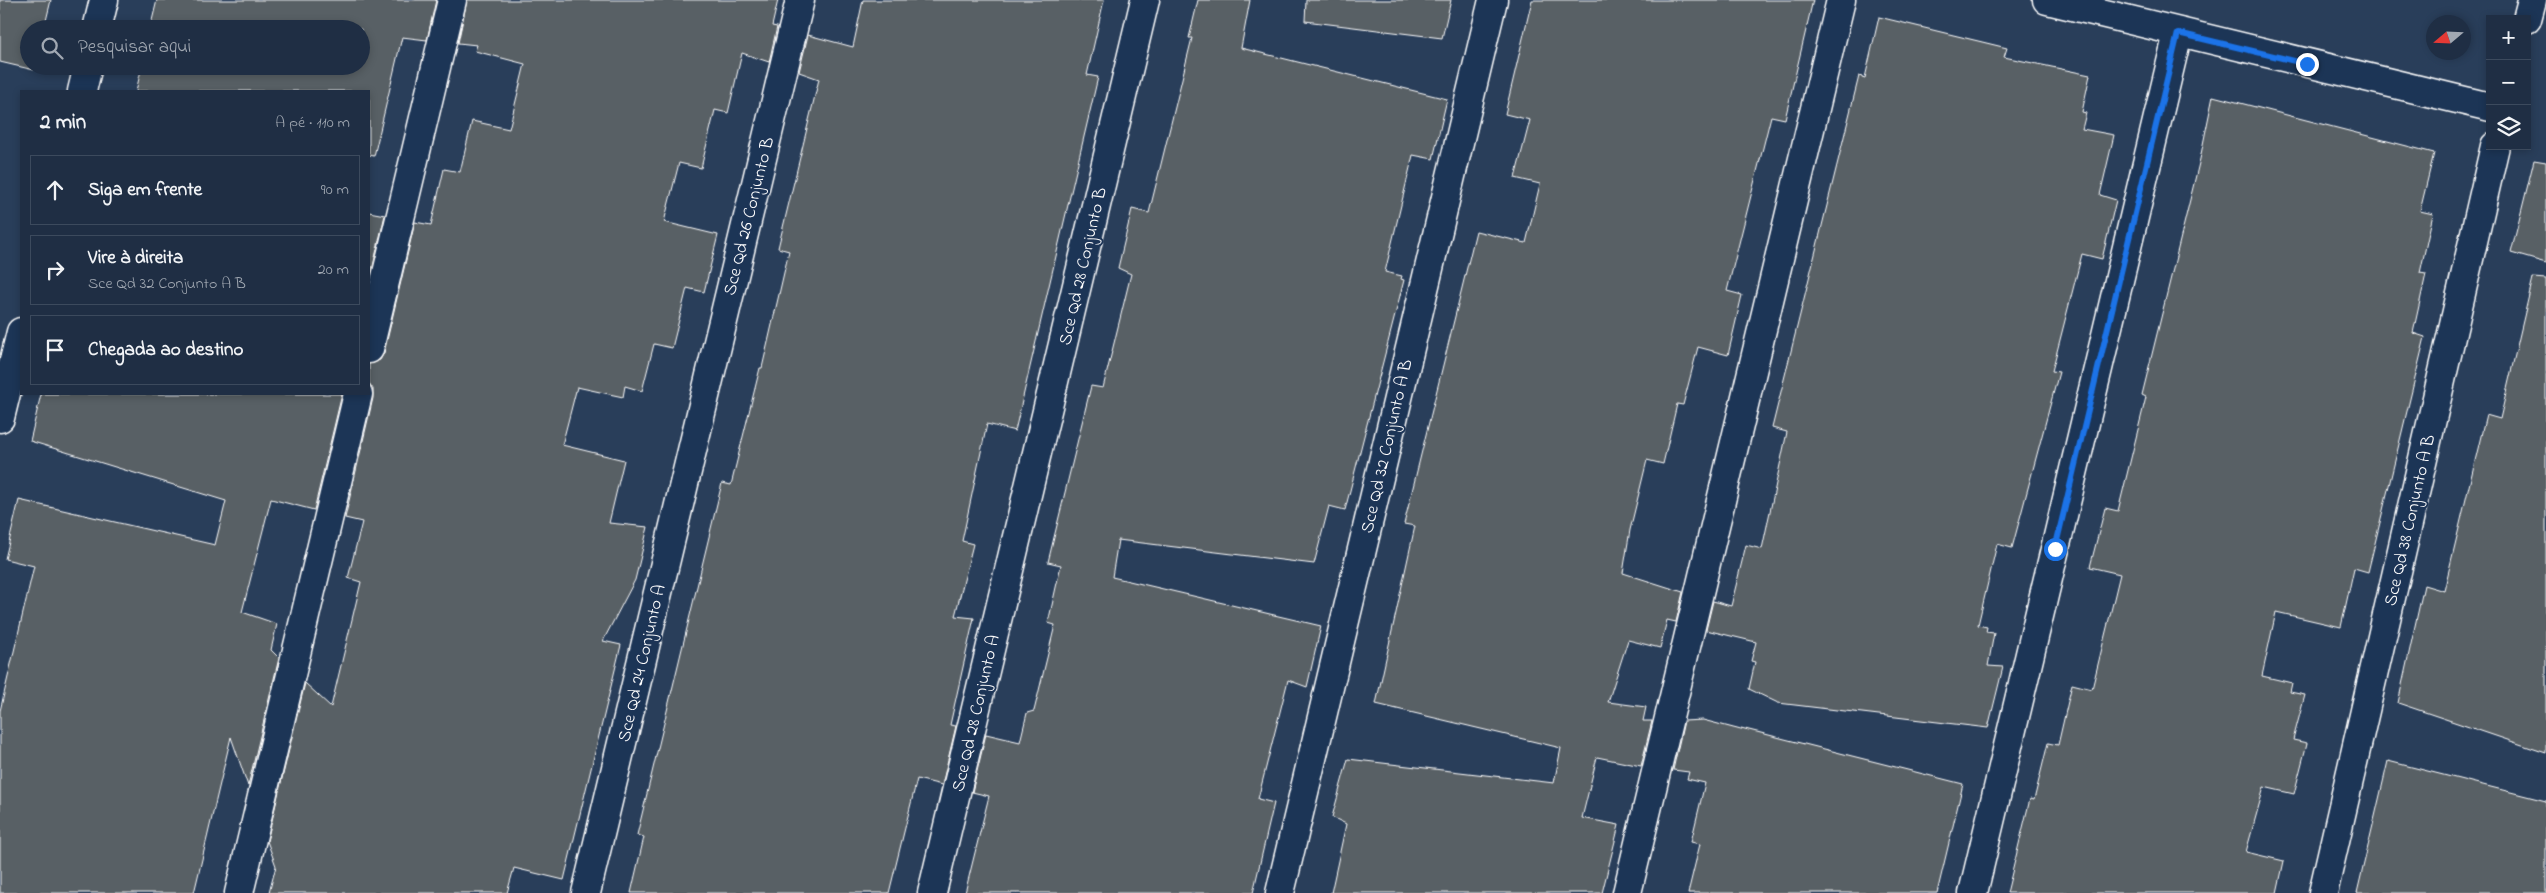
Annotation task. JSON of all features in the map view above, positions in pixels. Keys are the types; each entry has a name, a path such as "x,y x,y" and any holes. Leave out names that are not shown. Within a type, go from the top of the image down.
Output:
{"street":[{"path":"99,20 104,0"},
{"path":"370,346 452,0"},
{"name":"Sce Qd 26 Conjunto B","path":"696,432 800,0"},
{"name":"Sce Qd 28 Conjunto B","path":"1018,533 1145,0"},
{"name":"Sce Qd 32 Conjunto A B","path":"1280,893 1493,0"},
{"path":"1627,893 1841,0"},
{"path":"2047,0 2486,106"},
{"path":"2528,15 2532,0"},
{"path":"1973,893 2178,33"},
{"path":"82,90 86,75"},
{"name":"Sce Qd 38 Conjunto A B","path":"2323,893 2495,150"},
{"path":"0,418 20,336"},
{"path":"239,893 358,395"},
{"name":"Sce Qd 24 Conjunto A","path":"586,893 696,432"},
{"name":"Sce Qd 28 Conjunto A","path":"932,893 1018,533"}],"building":[{"path":"0,0 51,0 46,20 20,20 20,67 0,62"},
{"path":"157,0 436,0 427,40 402,37 374,156 370,155 370,90 136,90 140,75 370,75 370,20 152,20"},
{"path":"467,0 778,0 772,26 777,27 769,62 742,53 728,113 715,110 701,168 679,163 664,222 718,235 704,292 687,288 672,348 654,344 642,391 625,386 623,397 577,387 562,445 624,460 609,523 648,527 635,580 603,641 621,645 564,880 514,868 507,893 269,893 276,866 267,841 305,683 331,707 361,582 348,578 362,522 345,518 373,398 373,389 370,384 370,364 380,360 384,353 415,222 431,225 444,169 460,172 472,121 509,129 525,64 475,51 477,45 458,43"},
{"path":"863,0 1104,0 1087,75 1098,77 1015,431 987,424 962,541 973,544 955,616 974,618 950,725 956,726 942,785 917,779 889,893 631,893 644,837 637,835 722,483 731,485 760,368 762,368 789,251 778,248 819,79 799,72 808,35 853,47"},
{"path":"1198,0 1250,0 1241,48 1447,99 1433,159 1413,155 1385,272 1402,276 1401,279 1404,280 1345,510 1329,506 1314,564 1118,540 1112,577 1321,626 1307,687 1288,680 1258,799 1274,803 1253,893 965,893 989,796 972,792 986,734 1020,742 1027,713 1034,711 1055,625 1048,623 1061,565 1048,562 1091,386 1103,388 1131,274 1118,268 1132,209 1149,213 1192,38 1189,38"},
{"path":"1306,0 1451,0 1442,38 1305,21"},
{"path":"1532,0 1813,0 1785,119 1771,116 1727,291 1742,295 1728,355 1698,347 1683,405 1677,404 1663,464 1647,460 1630,530 1623,573 1683,592 1676,622 1667,620 1660,648 1628,640 1608,702 1646,707 1643,721 1652,721 1641,766 1597,757 1582,818 1619,825 1602,893 1331,893 1346,824 1332,817 1348,759 1554,783 1561,748 1376,704 1415,526 1404,524 1476,231 1526,243 1540,184 1515,178 1530,120 1505,114"},
{"path":"1879,17 2007,48 2004,57 2090,75 2082,112 2086,113 2082,129 2114,135 2100,195 2116,200 2102,259 2082,254 2052,371 2059,372 2012,548 1997,544 1978,625 1987,627 1986,632 1994,633 1988,666 2003,667 1988,728 1778,703 1749,689 1755,662 1751,661 1756,642 1706,630 1713,601 1731,606 1746,545 1762,549 1787,432 1772,428 1859,76 1865,78"},
{"path":"2213,96 2434,153 2420,211 2433,214 2420,273 2426,274 2413,333 2425,337 2368,572 2354,568 2341,627 2276,612 2262,676 2292,683 2290,692 2305,695 2293,740 2307,743 2294,794 2264,787 2246,852 2284,861 2277,893 2007,893 2030,799 2034,800 2048,743 2058,745 2072,684 2092,689 2120,574 2090,567 2105,508 2118,511 2146,397 2142,395 2200,159"},
{"path":"2534,160 2546,162 2546,263 2511,253"},
{"path":"370,212 385,215 370,279"},
{"path":"2533,278 2546,279 2546,753 2398,703 2424,585 2444,591 2486,415 2500,419"},
{"path":"41,395 342,395 314,510 271,499 242,612 277,624 271,650 279,658 248,786 231,737 194,893 0,893 0,711 34,566 5,559 19,500 215,545 226,501 30,441"},
{"path":"1703,720 1963,784 1937,893 1688,893 1700,844 1691,842 1705,783 1687,779 1689,772 1673,770 1684,721"},
{"path":"2388,761 2546,801 2546,893 2357,893"}],"route":[{"path":"2055,549 2178,33 2307,64"}]}
